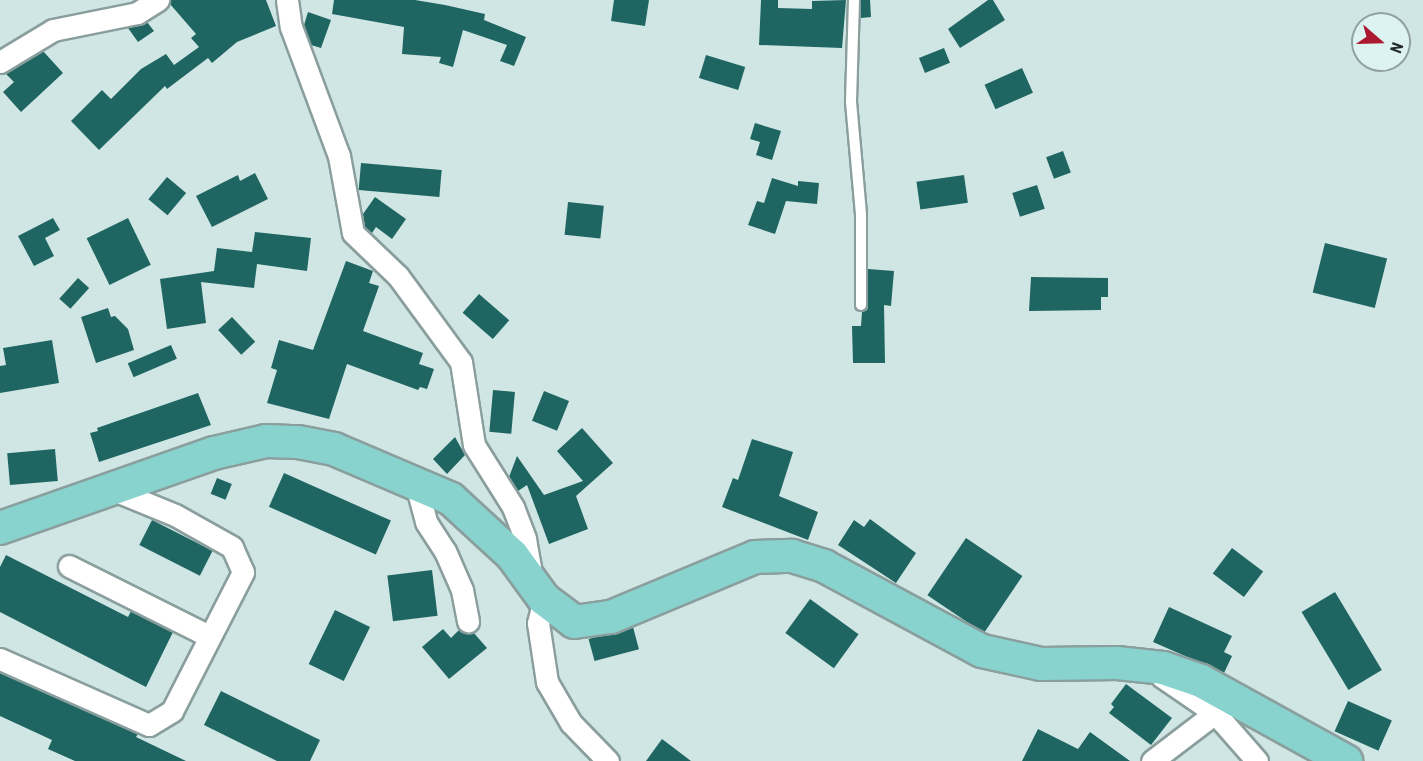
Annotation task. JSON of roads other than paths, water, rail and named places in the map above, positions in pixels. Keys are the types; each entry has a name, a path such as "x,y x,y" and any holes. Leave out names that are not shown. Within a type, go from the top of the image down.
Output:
{"main road":[{"path":"0,528 114,490 214,453 266,441 334,449 451,499 477,519 538,590 574,622 588,622 611,617 755,557 792,556 824,566 982,651 1041,664 1146,666 1201,681 1346,761"}],"street":[{"path":"0,62 53,30 137,13 158,0"},
{"path":"286,0 291,27 339,156 353,233 398,276 461,362 474,445 513,507 525,539 538,590 538,624 548,682 571,723 608,761"},
{"path":"416,484 426,522 445,551 462,590 468,621"},
{"path":"0,660 149,725 172,711 243,572 232,547 175,515 114,490"},
{"path":"69,566 209,636"},
{"path":"1146,666 1215,713 1257,761"},
{"path":"1152,761 1215,713"}],"lane":[{"path":"854,0 851,102 861,215 861,305"}]}
